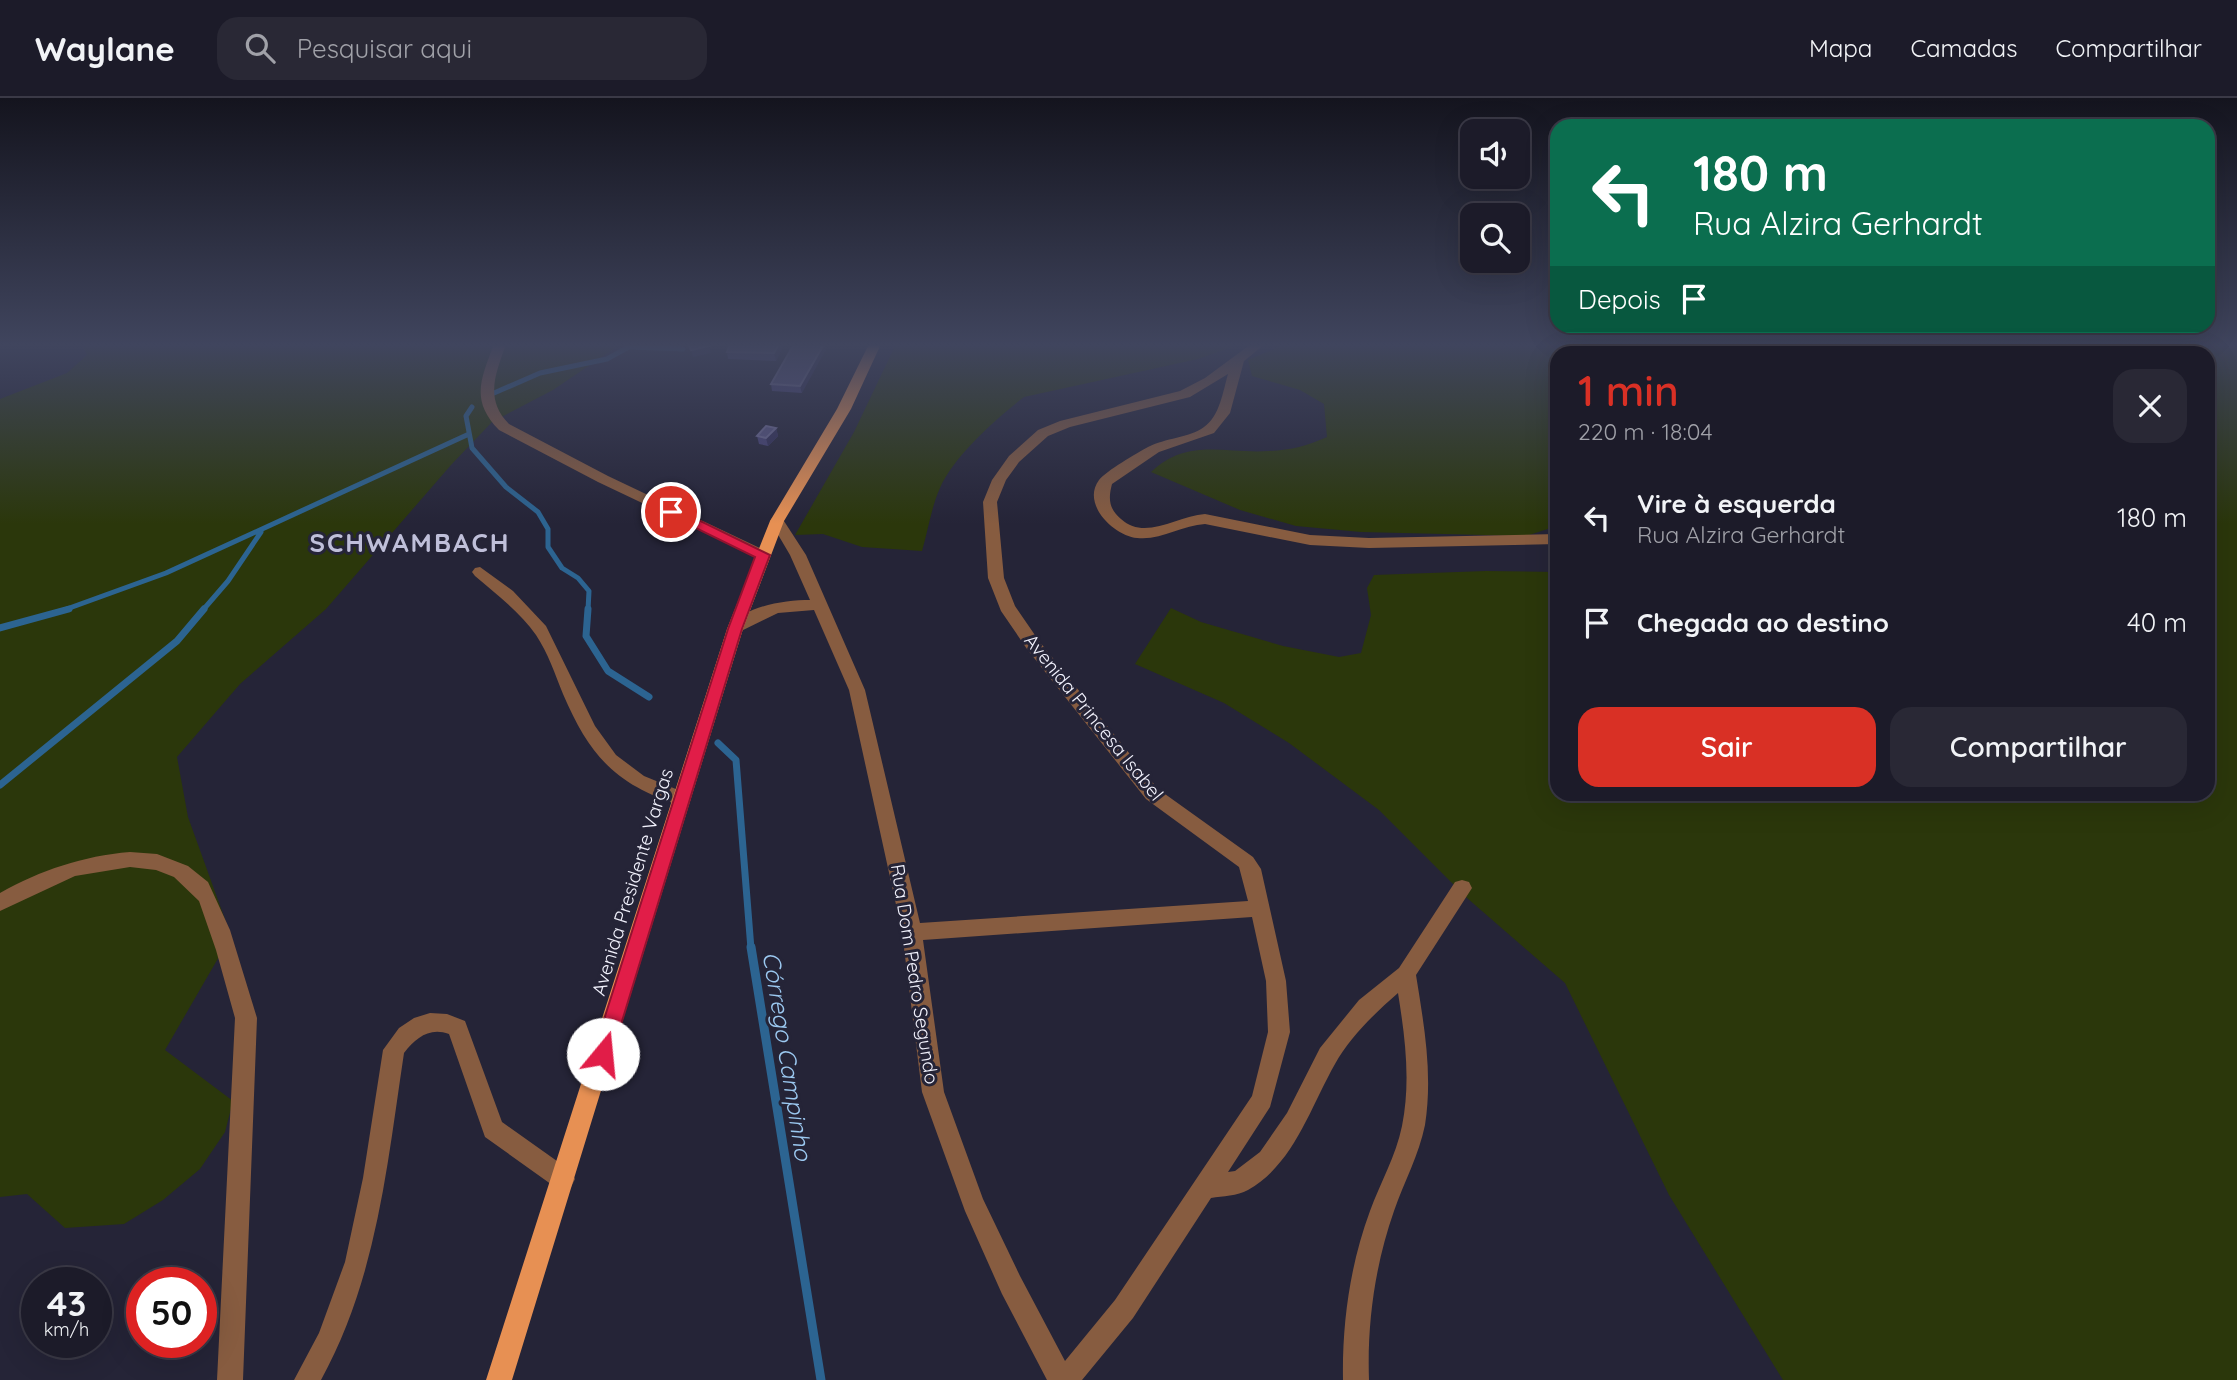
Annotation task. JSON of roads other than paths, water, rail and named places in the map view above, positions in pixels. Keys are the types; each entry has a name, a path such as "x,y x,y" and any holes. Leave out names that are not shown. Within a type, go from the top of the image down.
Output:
{"main road":[{"name":"Avenida Presidente Vargas","path":"499,1380 735,629 778,521 846,404"}],"street":[{"path":"486,404 493,419 504,427 603,479 763,555"},
{"name":"Avenida Princesa Isabel","path":"1063,1380 1124,1308 1262,1100 1279,1032 1276,981 1251,869 1246,862 1152,794 1033,645 1007,607 996,578 990,502 999,480 1014,459 1043,433 1065,424 1146,404"},
{"path":"1225,404 1223,412 1209,430 1154,449 1105,482 1100,498 1107,514 1118,526 1134,534 1153,534 1196,518 1310,540 1369,543 1550,538"},
{"name":"Rua Dom Pedro Segundo","path":"778,521 821,605 857,690 912,932 933,1092 973,1203 1011,1285 1063,1380"},
{"path":"480,572 533,620 547,639 601,752 636,780 682,799"},
{"path":"735,629 763,611 794,604 821,605"},
{"path":"0,903 79,866 144,858 181,869 203,890 239,986 246,1018 230,1380"},
{"path":"1205,1186 1240,1182 1268,1160 1295,1121 1328,1055 1366,1007 1406,974 1462,888"},
{"path":"912,932 1260,908"},
{"path":"1356,1380 1354,1356 1361,1290 1388,1192 1404,1163 1420,1070 1406,974"},
{"path":"307,1380 345,1307 359,1261 394,1050 404,1035 430,1021 446,1022 457,1028 493,1129 563,1179"}],"waterway":[{"name":"Córrego Campinho","path":"472,407 466,416 472,448 506,487 538,512 548,529 548,547 562,568 578,578 589,591 588,610"},
{"path":"64,610 166,573 469,434"},
{"path":"203,610 228,581 261,532"},
{"path":"0,628 69,609"},
{"path":"0,785 177,641 204,609"},
{"name":"Córrego Campinho","path":"588,609 586,636 608,671 649,697"},
{"name":"Córrego Campinho","path":"718,743 736,760 751,949"},
{"name":"Córrego Campinho","path":"751,947 821,1380"}],"district":[{"name":"SCHWAMBACH","path":"410,542"}]}
